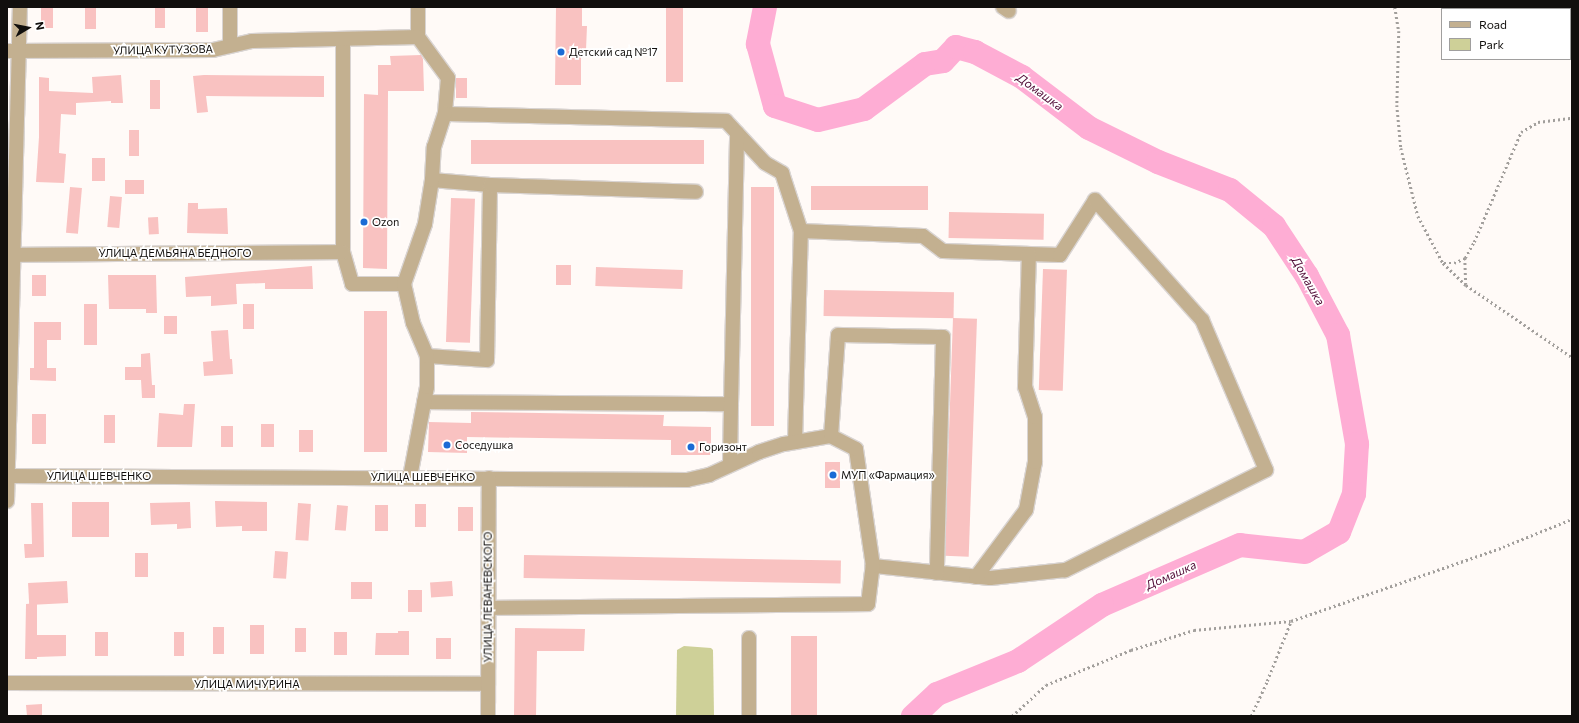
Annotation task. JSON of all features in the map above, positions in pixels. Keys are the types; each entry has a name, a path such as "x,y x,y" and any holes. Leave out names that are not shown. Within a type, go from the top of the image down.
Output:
{"street":[{"path":"7,501 13,51 20,7"},
{"path":"230,7 230,45"},
{"path":"410,477 427,387 427,356 413,323 404,284 425,224 432,180 434,147 445,114 448,78 418,37 418,7"},
{"name":"УЛИЦА КУТУЗОВА","path":"13,51 213,50 252,41 418,37"},
{"path":"343,39 343,252 352,284 404,284"},
{"path":"445,114 726,121 765,163 782,173 801,231 795,442"},
{"path":"730,464 737,133"},
{"path":"432,180 490,185 696,192"},
{"path":"427,356 487,360 490,185"},
{"path":"801,231 923,236 944,251 1060,255 1095,200 1202,320 1266,470 1066,570 990,578 873,566"},
{"name":"УЛИЦА ДЕМЬЯНА БЕДНОГО","path":"10,255 343,252"},
{"path":"976,577 1026,510 1035,462 1035,417 1025,387 1029,254"},
{"path":"488,608 868,604 873,566 856,449 831,436 838,335 943,337 938,573"},
{"path":"424,402 731,404"},
{"name":"УЛИЦА ШЕВЧЕНКО","path":"7,476 410,477 687,480 709,475 730,464 759,452 795,442 831,436"},
{"name":"УЛИЦА ЛЕВАНЕВСКОГО","path":"488,716 489,478"},
{"path":"749,638 749,716"},
{"name":"УЛИЦА МИЧУРИНА","path":"7,683 488,684"}],"path":[{"path":"1395,7 1399,31 1397,105 1401,148 1418,216 1444,263 1466,284 1572,357"},
{"path":"1466,284 1465,258 1474,242 1521,132 1538,122 1572,118"},
{"path":"1444,263 1454,263 1465,258"},
{"path":"1012,716 1046,685 1131,650 1194,630 1291,621 1503,547 1572,519"},
{"path":"1251,716 1291,621"}],"green space":[{"path":"684,646 711,648 713,650 714,716 676,716 677,650"}],"building":[{"path":"41,7 53,7 53,28 41,28"},
{"path":"85,7 96,7 96,29 85,29"},
{"path":"155,7 165,7 165,28 155,28"},
{"path":"196,7 208,7 208,32 196,32"},
{"path":"556,7 582,7 582,26 587,26 586,50 581,50 581,85 555,85"},
{"path":"666,7 683,7 683,82 666,82"},
{"path":"421,55 423,59 424,91 388,91 387,269 363,268 364,94 378,95 378,65 391,65 390,56"},
{"path":"121,75 123,103 111,103 111,101 76,103 76,115 61,114 59,153 66,154 64,183 36,182 39,137 39,77 49,78 49,91 93,93 92,77"},
{"path":"193,76 324,76 324,97 206,96 208,112 197,113"},
{"path":"456,78 467,78 467,98 456,98"},
{"path":"150,80 160,80 160,109 150,109"},
{"path":"129,130 139,130 139,156 129,156"},
{"path":"471,140 704,140 704,164 471,164"},
{"path":"92,158 105,158 105,181 92,181"},
{"path":"125,180 144,180 144,194 125,194"},
{"path":"811,186 928,186 928,210 811,210"},
{"path":"70,187 82,188 78,234 66,233"},
{"path":"751,187 774,187 774,426 751,426"},
{"path":"110,196 122,197 119,228 107,227"},
{"path":"451,198 475,199 470,343 446,342"},
{"path":"188,203 198,203 198,209 227,208 228,234 187,233"},
{"path":"949,212 1044,214 1044,240 949,238"},
{"path":"158,217 159,234 149,235 148,218"},
{"path":"556,265 571,265 571,285 556,285"},
{"path":"312,266 313,289 265,289 265,283 236,284 237,304 211,306 211,296 186,297 185,277"},
{"path":"596,267 683,270 682,289 595,286"},
{"path":"1043,269 1067,270 1063,391 1039,390"},
{"path":"32,275 46,275 46,296 32,296"},
{"path":"108,275 156,275 157,313 146,313 146,309 109,309"},
{"path":"824,290 954,292 954,318 824,316"},
{"path":"84,304 97,304 97,345 84,345"},
{"path":"243,304 254,304 254,329 243,329"},
{"path":"364,311 387,311 387,452 364,452"},
{"path":"164,316 177,316 177,334 164,334"},
{"path":"953,318 977,319 969,557 945,556"},
{"path":"34,322 61,322 61,340 47,340 47,368 56,368 56,381 30,380 30,368 34,368"},
{"path":"228,330 230,359 232,359 233,374 204,376 203,362 213,361 211,331"},
{"path":"150,353 152,385 155,385 155,398 142,398 141,380 125,380 125,367 141,367 141,354"},
{"path":"184,404 195,404 192,447 157,447 159,413 183,415"},
{"path":"471,412 664,415 663,426 711,427 711,455 671,455 671,440 467,437 467,453 428,452 429,422 471,423"},
{"path":"32,414 46,414 46,444 32,444"},
{"path":"104,415 115,415 115,443 104,443"},
{"path":"261,424 274,424 274,447 261,447"},
{"path":"221,426 233,426 233,447 221,447"},
{"path":"299,430 313,430 313,452 299,452"},
{"name":"МУП «Фармация»","path":"825,462 840,462 840,488 825,488"},
{"path":"215,501 267,502 267,531 242,531 242,526 216,527"},
{"path":"72,502 109,502 109,537 72,537"},
{"path":"190,502 191,528 177,529 177,524 151,525 150,503"},
{"path":"31,503 43,503 44,557 25,558 24,544 32,544"},
{"path":"298,503 311,504 308,541 295,540"},
{"path":"415,504 426,504 426,527 415,527"},
{"path":"337,505 348,506 346,531 335,530"},
{"path":"375,505 388,505 388,531 375,531"},
{"path":"458,507 473,507 473,531 458,531"},
{"path":"275,551 288,552 286,579 273,578"},
{"path":"135,553 148,553 148,577 135,577"},
{"path":"524,555 841,561 841,584 524,578"},
{"path":"67,581 68,603 29,605 28,583"},
{"path":"452,581 453,596 431,597 430,583"},
{"path":"351,582 372,582 372,599 351,599"},
{"path":"408,590 422,590 422,612 408,612"},
{"path":"37,603 37,635 66,635 66,656 25,659 26,604"},
{"path":"250,625 264,625 264,654 250,654"},
{"path":"213,627 224,627 224,654 213,654"},
{"path":"295,628 306,628 306,652 295,652"},
{"path":"515,628 585,629 584,651 537,651 536,716 514,716"},
{"path":"398,631 409,631 409,655 375,655 376,633 398,633"},
{"path":"95,632 108,632 108,656 95,656"},
{"path":"174,632 184,632 184,656 174,656"},
{"path":"334,632 347,632 347,655 334,655"},
{"path":"791,636 817,636 817,716 791,716"},
{"path":"436,638 451,638 451,659 436,659"},
{"path":"42,704 42,716 27,716 26,705"}],"waterway":[{"name":"Домашка","path":"765,7 758,44 775,106 818,120 864,109 925,64 943,61 956,47 975,52 1022,77 1089,128 1158,162 1230,190 1274,226 1307,276 1338,335 1357,444 1354,494 1339,532 1305,552 1240,545 1102,605 1018,661 937,694 913,716"}],"place":[{"name":"Детский сад №17","path":"561,52"},
{"name":"Ozon","path":"364,222"},
{"name":"Соседушка","path":"447,445"},
{"name":"Горизонт","path":"691,447"},
{"name":"МУП «Фармация»","path":"833,475"}]}
